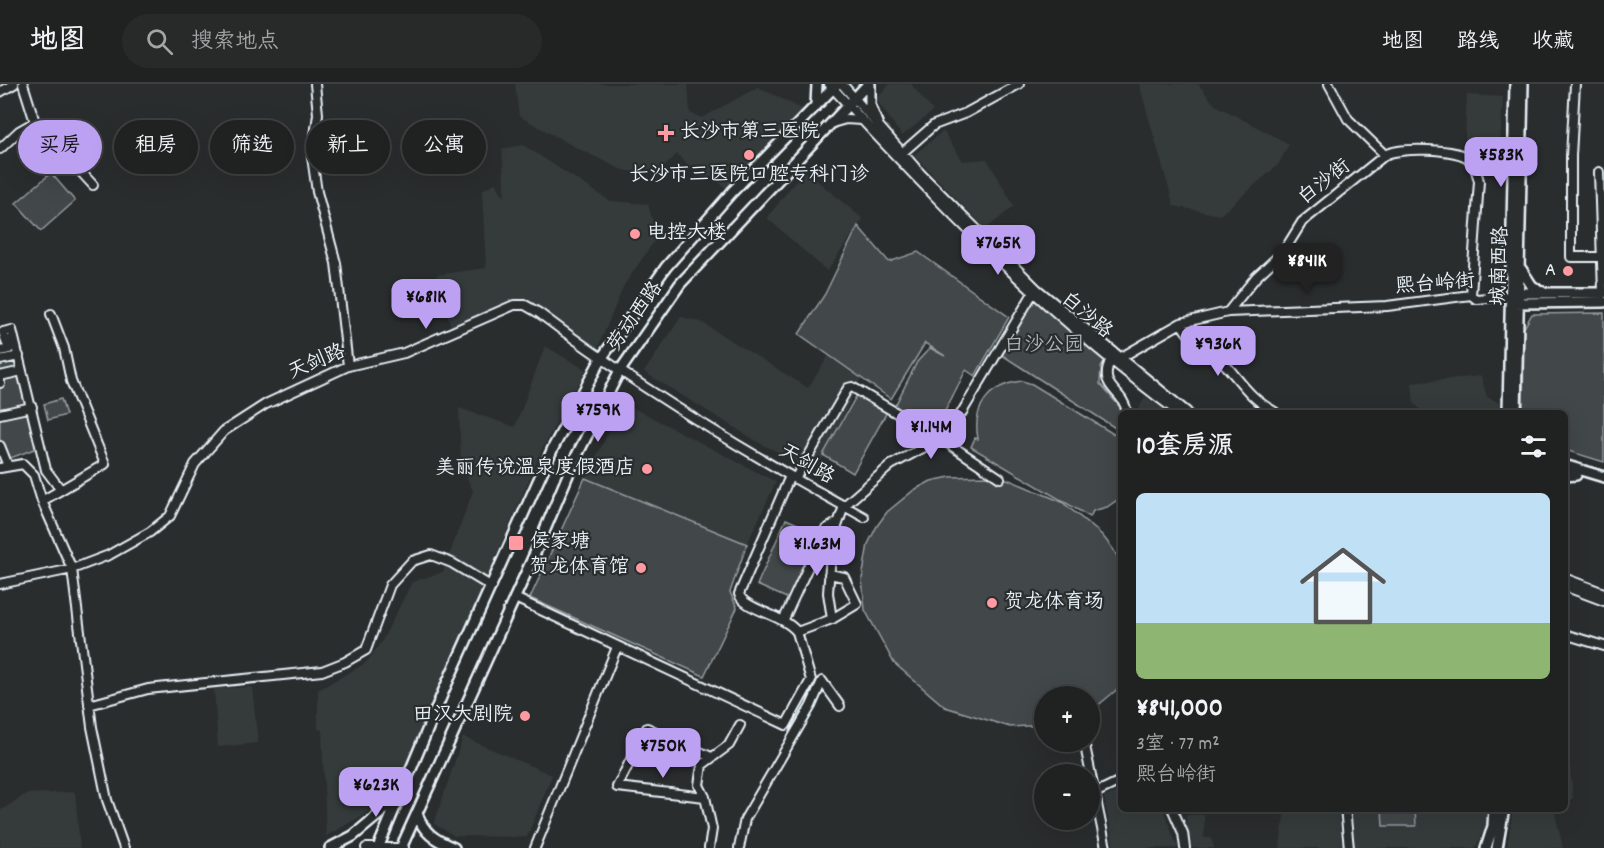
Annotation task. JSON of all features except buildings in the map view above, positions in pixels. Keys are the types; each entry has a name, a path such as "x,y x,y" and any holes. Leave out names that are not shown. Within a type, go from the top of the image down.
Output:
{"main road":[{"path":"816,105 817,84"},
{"path":"869,84 870,105 877,123"},
{"name":"劳动西路","path":"402,848 573,463 619,372 680,284 869,84"},
{"name":"城南西路","path":"1508,410 1514,298 1515,84"},
{"name":"城南西路","path":"1516,410 1517,330 1514,298 1519,264 1523,84"},
{"name":"劳动西路","path":"378,848 444,690 553,448 601,359 666,267 732,192 835,85"},
{"path":"1519,264 1527,281 1546,294"},
{"path":"1514,298 1546,294 1604,293"},
{"path":"1514,298 1539,303 1604,302"},
{"path":"1517,330 1522,315 1539,303"},
{"path":"1568,466 1604,477"},
{"path":"1568,474 1604,484"},
{"path":"330,848 353,836 398,799"},
{"path":"1486,848 1493,826 1494,812"},
{"path":"1497,848 1503,812"},
{"path":"417,813 422,828 438,842 454,848"}],"street":[{"path":"0,92 14,84"},
{"path":"23,84 34,120"},
{"path":"315,84 318,114 312,157 317,192 336,262 348,366"},
{"path":"902,153 934,125 966,113 1019,84"},
{"path":"1575,84 1571,156 1571,257 1603,257"},
{"name":"白沙路","path":"835,85 855,99 902,153 1037,289 1176,410"},
{"name":"白沙路","path":"835,85 847,107 1033,293 1184,410"},
{"path":"1331,87 1348,119 1385,155 1401,149 1459,153 1470,159 1479,181 1471,295"},
{"path":"832,123 846,119 861,120"},
{"path":"0,148 18,132"},
{"name":"白沙街","path":"1228,312 1256,277 1284,251 1302,222 1385,155"},
{"path":"1599,172 1604,293"},
{"path":"83,174 93,185"},
{"path":"831,619 829,574 832,541 844,506 891,465 943,440 949,434 1033,293"},
{"name":"熙台岭街","path":"1116,358 1181,323 1228,312 1387,306 1471,295 1476,298 1514,298"},
{"name":"天剑路","path":"0,584 72,568 109,555 150,532 170,516 195,464 224,430 266,404 348,366 404,352 514,304 525,305 539,313 619,372 792,478 864,517"},
{"path":"42,501 105,464 71,381 64,348 51,314"},
{"path":"1181,323 1189,338 1214,353 1257,403 1271,410"},
{"path":"0,351 9,349 10,340 22,370 46,470 61,490"},
{"path":"0,360 18,356"},
{"path":"1116,358 1105,370 1106,381 1127,410"},
{"path":"0,376 22,370"},
{"path":"514,598 786,725 811,680 797,632 784,619 745,603 739,594 792,478 848,388 852,387 943,440 1000,478"},
{"path":"0,414 32,407"},
{"path":"0,446 4,467 23,464 34,475 42,501 72,568 89,705 107,800 124,848"},
{"path":"784,619 825,530 838,522"},
{"path":"89,705 148,689 322,671 345,662 366,650 390,585 412,561 431,555 452,563 492,587"},
{"path":"797,632 831,619 856,604 844,577 829,574"},
{"path":"1568,580 1604,593"},
{"path":"1568,588 1604,601"},
{"path":"1568,635 1604,646"},
{"path":"535,848 617,648"},
{"path":"739,848 745,819 811,706 822,681 840,706"},
{"path":"709,848 712,829 705,797 699,785 702,765 729,745 740,725"},
{"path":"705,797 617,787 647,728 711,757"},
{"path":"1100,791 1118,782"},
{"path":"1174,812 1183,833 1185,848"},
{"path":"1345,812 1349,848"},
{"path":"1100,818 1106,848"},
{"path":"366,848 402,848"}],"shaded area":[{"name":"长沙市第三医院","path":"515,84 688,84 690,113 702,118 758,87 804,110 730,192 715,179 705,182 677,154 661,170 633,172 620,169 575,147 519,116"},
{"path":"890,84 911,84 933,111 902,136 876,99"},
{"path":"1139,84 1198,84 1215,105 1289,144 1278,165 1220,215 1174,206"},
{"path":"1467,95 1503,97 1499,161 1464,156"},
{"path":"943,131 963,161 987,159 1014,206 986,229 914,155"},
{"path":"523,145 610,201 648,204 657,237 624,285 596,352 518,302 451,327 436,275 486,268 482,190 495,183 505,197 502,149"},
{"path":"804,170 863,219 827,271 767,218"},
{"path":"681,317 701,322 808,388 829,355 861,378 817,471 763,445 644,372"},
{"path":"545,346 586,370 543,447 391,799 326,836 322,730 318,729 318,690 366,663 382,641 412,582 443,572 473,491 461,464 459,408 515,427"},
{"path":"1481,376 1487,397 1500,403 1500,410 1421,410 1414,403 1412,383"},
{"path":"1145,397 1164,410 1138,410"},
{"path":"624,403 776,482 747,544 585,478"},
{"path":"252,687 258,743 218,747 214,689"},
{"path":"463,737 552,775 527,837 455,836 434,824"},
{"path":"1568,742 1573,798 1568,801"},
{"path":"75,792 80,848 0,848 0,811 26,794"},
{"path":"1118,792 1118,812 1164,812 1178,848 1114,848 1104,797"},
{"path":"1284,812 1338,812 1342,848 1280,848"},
{"path":"1352,812 1486,812 1486,827 1475,848 1355,848"},
{"path":"1513,812 1555,812 1563,848 1507,848"},
{"path":"1186,815 1204,815 1204,838 1211,838 1214,848 1192,848 1191,838 1187,837"}],"green space":[{"path":"50,174 75,201 41,231 16,203"},
{"path":"858,226 889,262 918,252 1009,317 975,376 966,370 945,411 932,429 895,406 917,362 930,348 945,356 925,343 891,399 799,334 825,294"},
{"name":"白沙公园","path":"1034,299 1106,358 1101,368 1100,384 1120,407 1118,430 1002,355"},
{"path":"1604,313 1604,462 1568,451 1568,410 1523,410 1524,328 1532,314"},
{"path":"16,343 45,445 0,462 0,348"},
{"path":"1022,381 1032,384 1118,437 1118,499 1107,507 1093,511 1090,517 971,447 975,438 978,439 978,417 985,399 992,392 1010,383"},
{"path":"858,393 888,410 853,473 823,455"},
{"path":"61,399 66,415 48,420 44,404"},
{"name":"贺龙体育场","path":"987,476 1007,479 1062,502 1102,535 1113,549 1118,558 1118,689 1100,704 1100,686 1034,686 1034,726 1010,727 945,707 894,663 865,610 862,579 868,544 887,512 914,490 931,481 950,477"},
{"name":"贺龙体育馆","path":"585,478 747,544 730,592 737,608 704,676 530,598"},
{"path":"786,519 818,533 789,599 757,585"},
{"path":"1382,812 1415,812 1416,826 1383,826"}],"place":[{"name":"长沙市第三医院","path":"666,133"},
{"name":"长沙市三医院口腔专科门诊","path":"749,155"},
{"name":"电控大楼","path":"635,234"},
{"name":"A","path":"1568,271"},
{"name":"美丽传说温泉度假酒店","path":"647,469"},
{"name":"侯家塘","path":"516,543"},
{"name":"贺龙体育馆","path":"641,568"},
{"name":"贺龙体育场","path":"992,603"},
{"name":"田汉大剧院","path":"525,716"}]}
